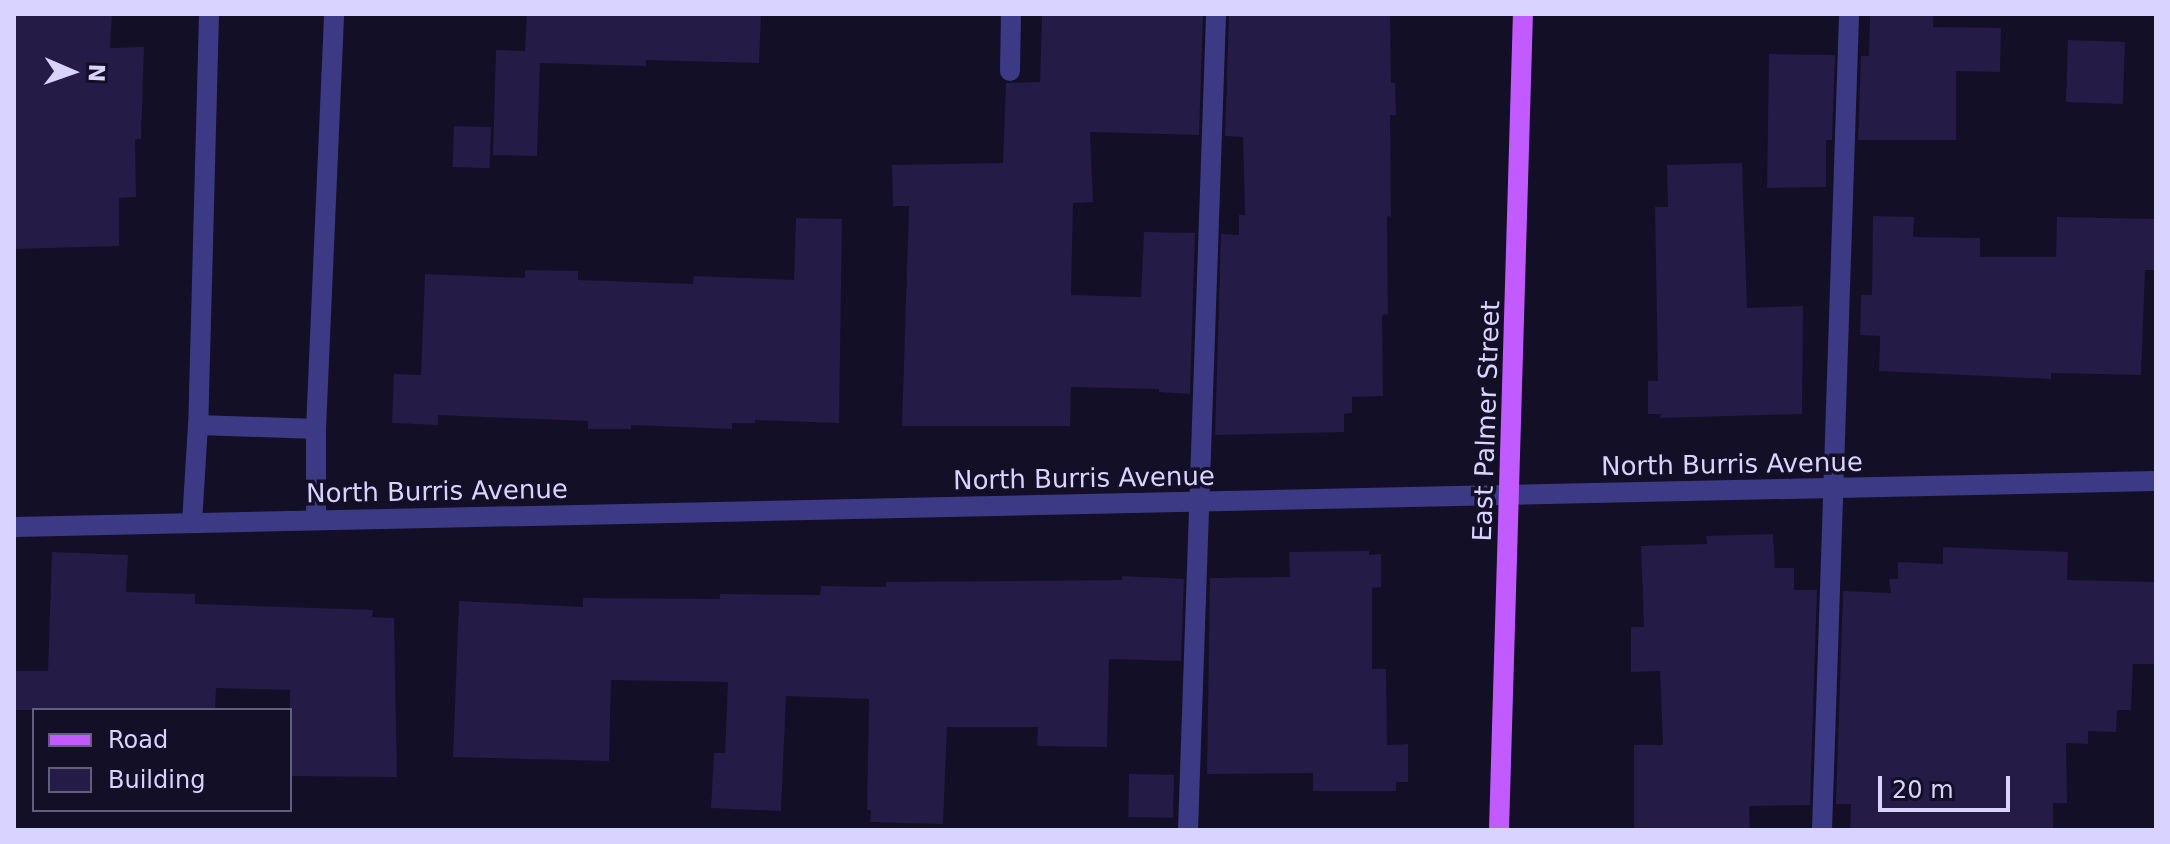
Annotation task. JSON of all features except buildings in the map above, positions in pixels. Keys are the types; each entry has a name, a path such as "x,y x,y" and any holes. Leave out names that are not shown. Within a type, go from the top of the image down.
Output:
{"main road":[{"name":"East Palmer Street","path":"1499,830 1523,14"}],"street":[{"path":"192,523 198,425 209,14"},
{"path":"316,520 316,429 334,14"},
{"path":"1010,71 1011,14"},
{"path":"1188,830 1216,14"},
{"path":"1822,830 1849,14"},
{"path":"198,425 316,429"},
{"name":"North Burris Avenue","path":"14,527 2156,481"}]}
